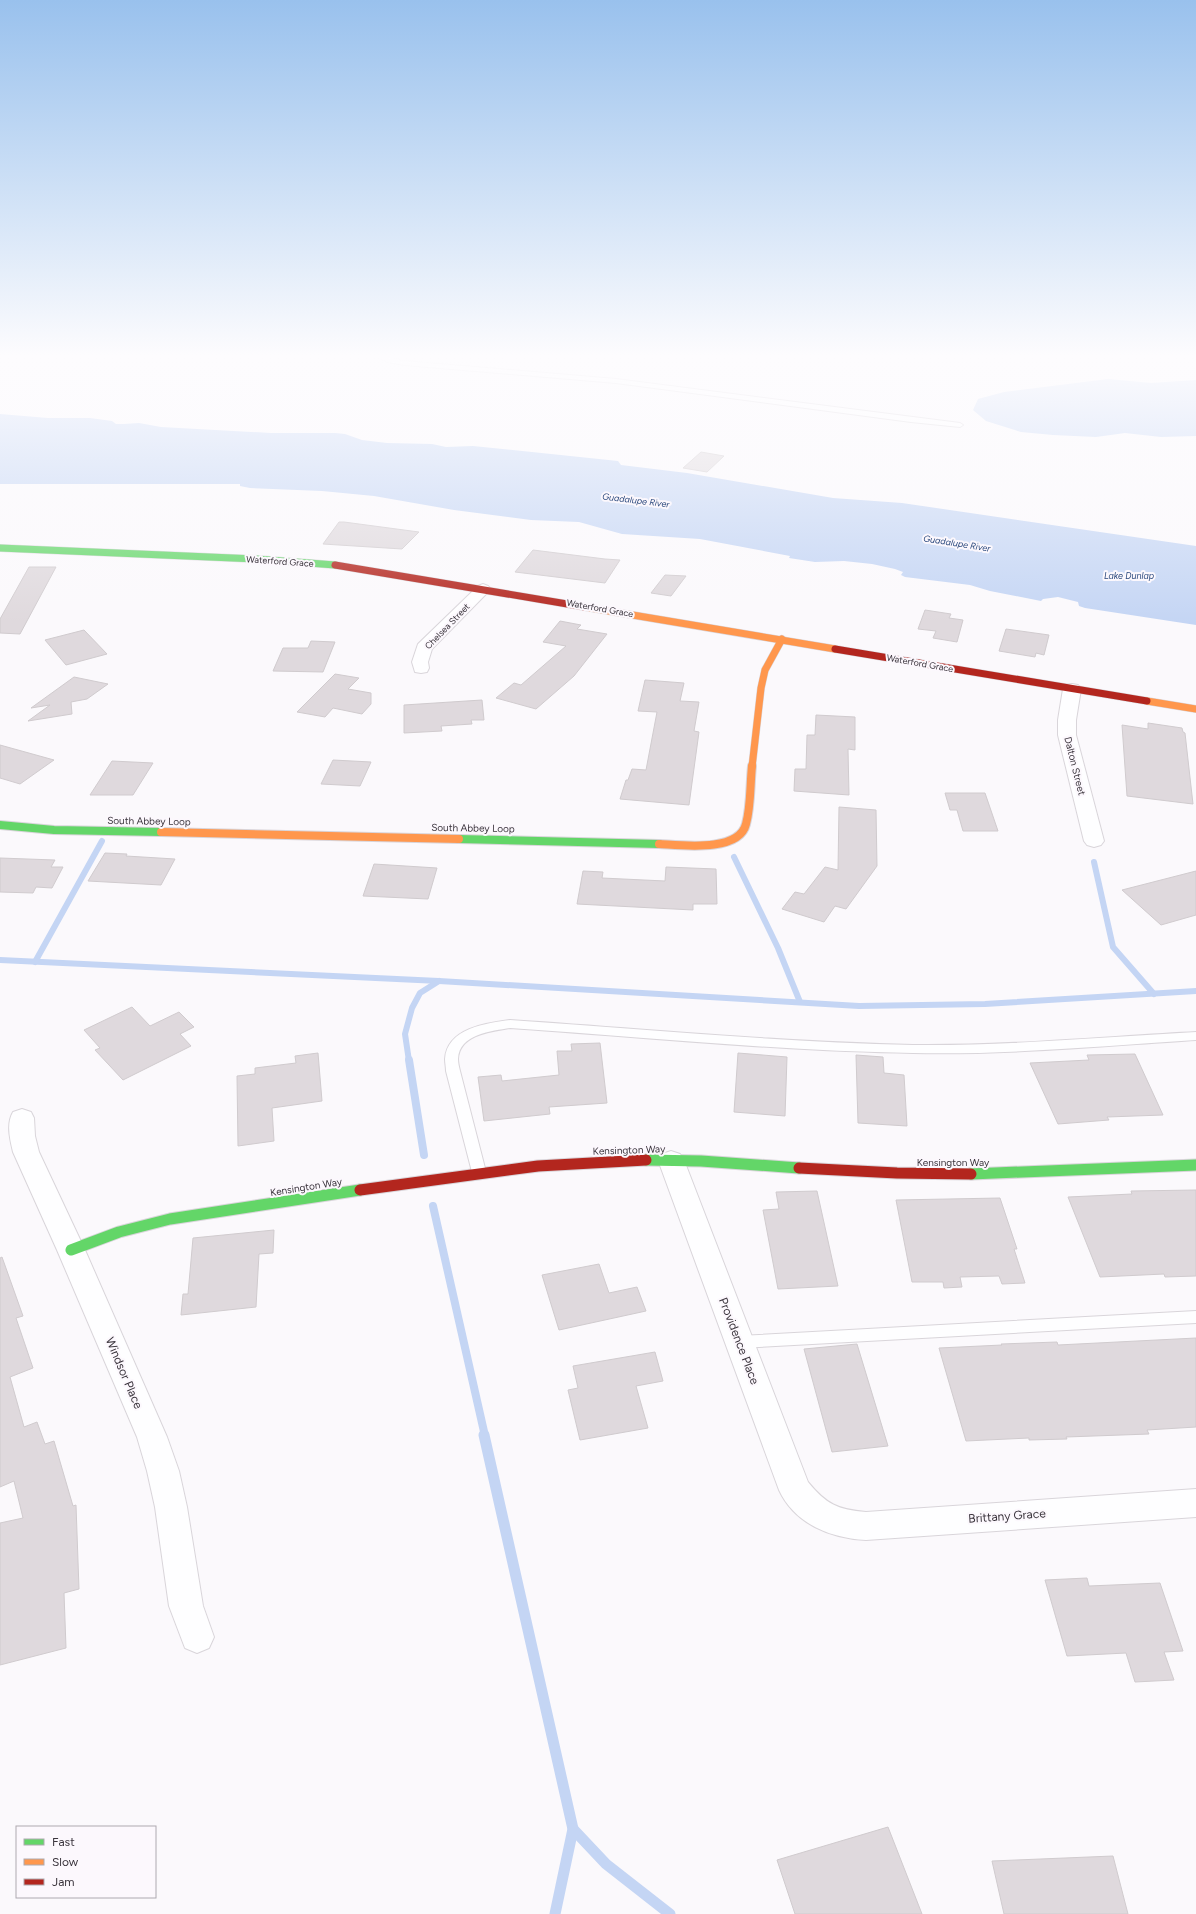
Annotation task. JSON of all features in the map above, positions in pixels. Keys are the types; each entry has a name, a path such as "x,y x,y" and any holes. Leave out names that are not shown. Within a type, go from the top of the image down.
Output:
{"street":[{"name":"Waterford Grace","path":"0,548 306,562 483,589 1196,709"},
{"name":"Chelsea Street","path":"421,668 420,662 424,648 483,589"},
{"name":"South Abbey Loop","path":"0,825 54,830 698,844 723,843 736,839 742,834 746,826 761,688 765,670 782,639"},
{"name":"Dalton Street","path":"1072,689 1067,720 1067,735 1094,841"},
{"name":"Windsor Place","path":"22,1118 22,1136 26,1152 71,1250 149,1430 163,1471 171,1507 186,1606 197,1637"},
{"name":"Kensington Way","path":"71,1250 96,1239 138,1225 479,1172 524,1167 613,1161 671,1160 837,1170 948,1174 1065,1172 1196,1165"},
{"name":"Providence Place","path":"671,1160 795,1490 806,1504 819,1515"},
{"name":"Brittany Grace","path":"819,1515 849,1525 866,1526 1196,1502"}],"lane":[{"path":"479,1172 453,1071 451,1056 456,1045 469,1034 488,1027 510,1024 841,1047 915,1049 991,1047 1196,1036"},
{"path":"739,1342 1196,1317"}],"water":[{"name":"Lake Dunlap","path":"0,445 473,446 618,461 621,465 687,473 833,498 902,503 1196,546 1196,625 1085,608 1079,606 1078,602 1058,597 1043,599 1041,601 990,591 970,585 905,577 901,575 903,572 872,564 844,561 815,562 700,539 622,534 579,522 531,520 454,510 374,496 322,491 250,488 240,486 240,484 0,484"}],"building":[{"path":"701,452 724,456 707,472 683,468"},
{"path":"339,522 419,532 402,549 323,544"},
{"path":"533,550 620,560 605,583 515,572"},
{"path":"29,567 56,567 20,634 0,633 0,619"},
{"path":"665,575 686,576 671,596 651,593"},
{"path":"925,610 951,614 949,618 963,620 957,642 933,638 936,631 918,629"},
{"path":"560,621 581,625 577,629 607,634 574,676 536,709 496,698 514,683 521,685 566,646 543,642"},
{"path":"1006,629 1049,635 1044,655 1036,653 1035,657 999,651"},
{"path":"84,630 107,654 66,665 45,640"},
{"path":"311,641 335,642 323,672 273,671 283,648 308,648"},
{"path":"335,674 359,678 348,689 371,693 371,704 362,714 333,708 325,717 297,712"},
{"path":"74,677 108,684 87,699 71,702 72,714 28,721 50,705 31,708"},
{"path":"645,680 684,683 680,701 699,702 694,731 699,732 689,805 620,799 626,780 628,780 632,769 646,770 657,712 638,711"},
{"path":"482,700 484,720 471,720 472,724 441,726 442,731 404,733 404,705"},
{"path":"816,715 855,717 855,750 848,749 849,795 794,791 795,769 806,769 807,735 815,735"},
{"path":"1148,723 1182,728 1183,732 1185,733 1193,804 1127,796 1122,725 1148,729"},
{"path":"0,745 54,760 20,784 0,778"},
{"path":"333,760 371,762 360,786 321,784"},
{"path":"112,761 153,763 133,795 90,795"},
{"path":"945,793 985,793 998,831 963,831 957,810 950,810"},
{"path":"839,807 876,810 877,866 846,909 835,906 824,922 782,909 795,892 804,894 825,867 838,870"},
{"path":"105,853 175,859 161,885 88,881"},
{"path":"0,858 55,860 51,867 63,867 52,888 36,887 33,893 0,892"},
{"path":"374,864 437,868 428,899 363,896"},
{"path":"666,867 716,869 717,904 693,904 693,910 577,904 583,871 603,872 602,878 665,881"},
{"path":"1196,871 1196,915 1161,925 1122,890"},
{"path":"132,1007 150,1026 179,1012 194,1027 180,1034 191,1046 123,1080 95,1050 100,1048 84,1030"},
{"path":"600,1043 607,1103 549,1107 550,1114 484,1121 478,1077 501,1075 502,1081 559,1075 557,1051 572,1051 571,1044"},
{"path":"318,1053 322,1101 272,1108 274,1141 238,1146 237,1076 255,1074 255,1068 296,1063 295,1056"},
{"path":"738,1053 787,1057 785,1116 734,1112"},
{"path":"1135,1054 1163,1115 1107,1117 1109,1120 1058,1124 1030,1063 1089,1060 1087,1055"},
{"path":"856,1055 883,1057 884,1073 904,1075 907,1126 858,1123"},
{"path":"1196,1190 1196,1276 1165,1277 1164,1274 1100,1277 1068,1197 1132,1194 1131,1191"},
{"path":"817,1191 838,1286 778,1289 763,1210 779,1209 776,1192"},
{"path":"1000,1198 1017,1249 1014,1249 1025,1283 1002,1284 999,1276 960,1277 962,1287 944,1288 943,1282 912,1282 896,1200"},
{"path":"274,1230 273,1253 259,1254 256,1307 181,1315 183,1294 188,1294 193,1238"},
{"path":"2,1257 23,1316 16,1318 33,1368 10,1377 24,1427 37,1422 45,1444 54,1441 73,1506 76,1505 79,1589 64,1593 66,1648 0,1665 0,1523 23,1518 14,1481 0,1487 0,1258"},
{"path":"599,1264 609,1293 637,1287 646,1311 559,1330 542,1275"},
{"path":"1196,1338 1196,1427 1147,1430 1149,1434 1066,1437 1067,1439 1029,1440 1029,1438 966,1441 939,1348 1057,1342 1058,1345"},
{"path":"857,1344 888,1446 832,1452 804,1349"},
{"path":"655,1352 663,1381 636,1386 648,1428 580,1440 568,1390 578,1388 573,1366"},
{"path":"1087,1578 1089,1586 1160,1583 1183,1651 1164,1652 1174,1680 1135,1682 1126,1653 1067,1656 1045,1580"},
{"path":"888,1827 922,1914 795,1914 777,1860"},
{"path":"1113,1856 1128,1914 1004,1914 992,1861"}],"waterway":[{"path":"35,962 102,841"},
{"path":"734,857 778,948 800,1002"},
{"path":"1094,862 1113,947 1154,994"},
{"path":"0,960 35,962"},
{"path":"35,962 439,981"},
{"path":"409,1061 405,1034 412,1008 420,993 439,981"},
{"path":"439,981 859,1006 985,1004 1154,994"},
{"path":"1154,994 1196,991"},
{"path":"409,1060 424,1155"},
{"path":"433,1206 485,1436"},
{"path":"484,1435 573,1829"},
{"path":"555,1914 573,1829"},
{"path":"573,1829 606,1864 670,1914"}],"traffic: fast":[{"path":"0,548 257,559 335,565"},
{"path":"0,825 54,830 161,832"},
{"path":"459,839 659,844"},
{"path":"646,1160 701,1161 799,1168"},
{"path":"971,1174 1196,1165"},
{"path":"71,1250 119,1232 170,1219 360,1190"}],"traffic: slow":[{"path":"585,607 835,649"},
{"path":"659,844 694,846 719,844 730,841 739,835 746,826 761,688 765,670 782,639"},
{"path":"1147,701 1196,709"},
{"path":"161,832 459,839"}],"traffic: jam":[{"path":"335,565 585,607"},
{"path":"835,649 1147,701"},
{"path":"360,1190 538,1166 646,1160"},
{"path":"799,1168 897,1173 971,1174"}],"water label":[{"name":"Guadalupe River","path":"636,500"},
{"name":"Guadalupe River","path":"957,543"}]}
